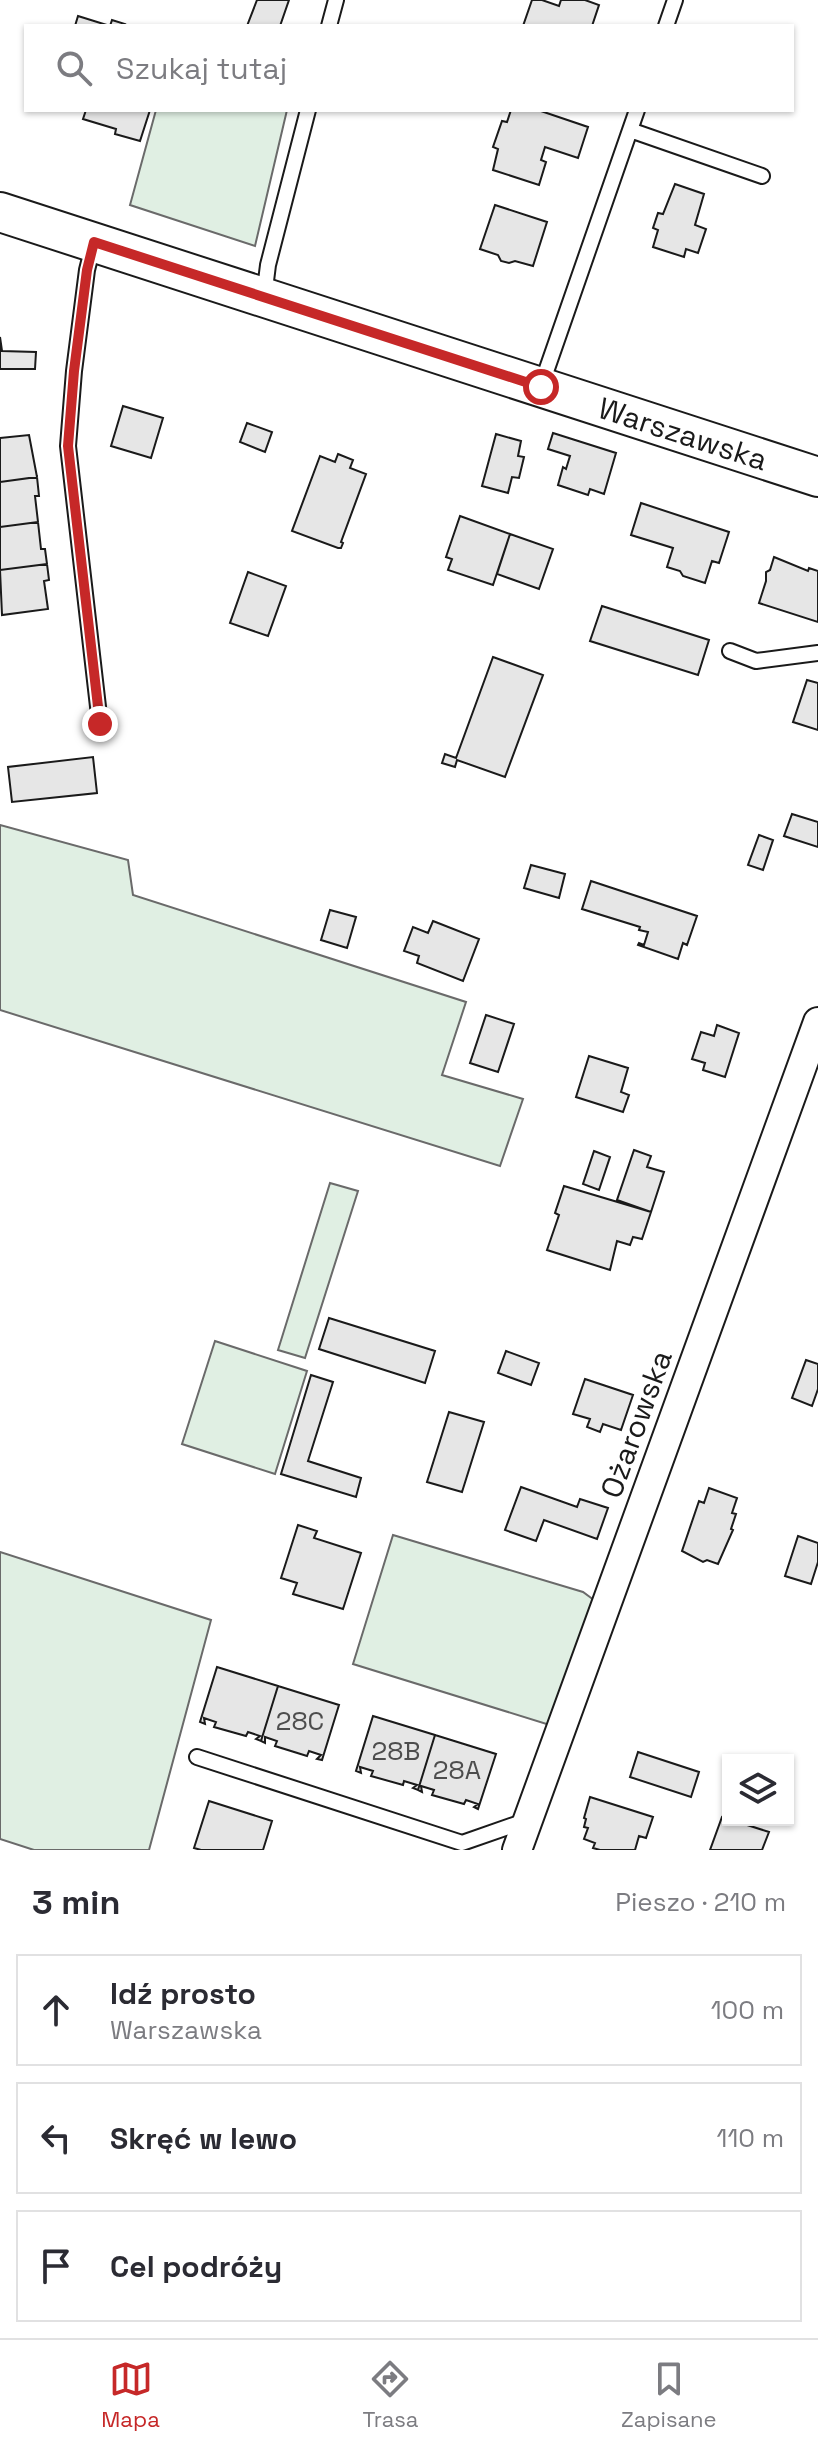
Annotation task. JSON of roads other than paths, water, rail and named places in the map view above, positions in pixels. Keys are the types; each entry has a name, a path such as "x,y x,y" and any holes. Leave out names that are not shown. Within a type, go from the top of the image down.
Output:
{"main road":[{"name":"Warszawska","path":"0,212 818,477"}],"street":[{"name":"Ożarowska","path":"517,1850 818,1022"}],"lane":[{"path":"330,24 336,0"},
{"path":"667,24 675,0"},
{"path":"263,297 268,265 307,112"},
{"path":"541,387 636,112"},
{"path":"630,130 762,176"},
{"path":"94,242 87,270 74,371 68,446 100,724"},
{"path":"730,651 756,661 818,653"},
{"path":"197,1757 462,1843 528,1820"}]}
